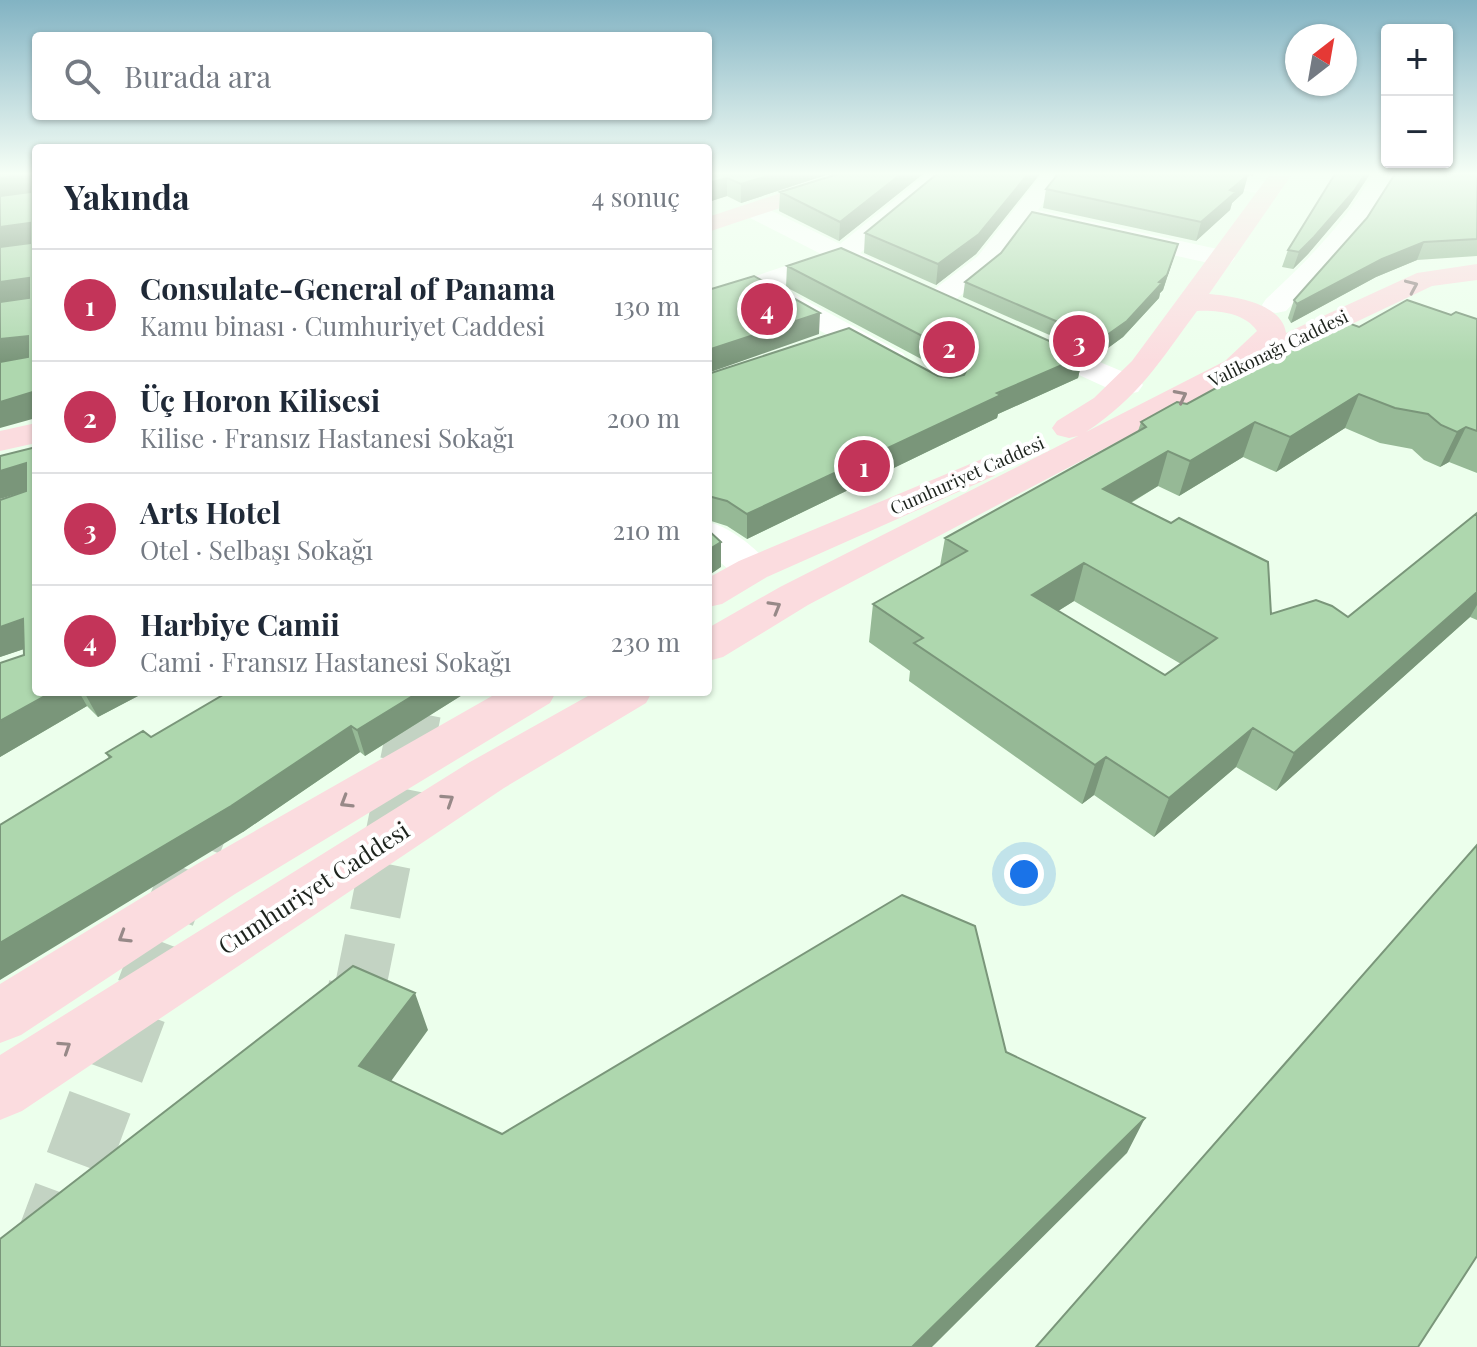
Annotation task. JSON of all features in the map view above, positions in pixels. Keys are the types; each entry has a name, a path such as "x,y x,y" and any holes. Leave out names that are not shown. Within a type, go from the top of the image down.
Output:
{"main road":[{"name":"Cumhuriyet Caddesi","path":"712,593 753,569 1050,439 1095,412 1127,385 1237,237"},
{"path":"1220,261 1228,295 1271,325 1272,333 1266,341 1235,368"},
{"name":"Valikonağı Caddesi","path":"1087,444 1235,368 1426,279 1477,272"},
{"path":"1087,444 1177,356 1228,295"},
{"path":"1186,305 1228,295 1317,314 1350,313"},
{"path":"0,441 32,434"},
{"name":"Cumhuriyet Caddesi","path":"712,645 794,596 1087,444"},
{"path":"0,1016 230,871 527,696"},
{"name":"Cumhuriyet Caddesi","path":"0,1090 487,775 623,696"}],"street":[{"path":"804,237 965,313"},
{"path":"712,300 841,256 863,237"},
{"path":"938,300 987,261 1005,237"},
{"path":"1118,237 1220,261"},
{"path":"1276,305 1325,260 1344,237"},
{"path":"757,285 920,374"},
{"path":"1005,331 1127,385"},
{"path":"807,351 850,336"},
{"path":"712,536 753,569"}],"building":[{"path":"32,237 32,392 0,402 0,362 28,357 28,336 0,339 0,302 29,298 29,278 0,282 0,247 30,243"},
{"path":"874,237 975,237 938,264"},
{"path":"1013,237 1145,237 1178,244 1167,275 1159,282 1162,283 1127,321 1100,340 965,282 1001,253"},
{"path":"1296,237 1314,237 1299,252 1288,250"},
{"path":"1350,237 1477,237 1424,242 1382,259 1297,304 1294,300"},
{"path":"841,248 1083,356 997,393 1001,395 747,514 727,501 712,497 712,373 849,328 938,376 951,378 964,375 969,366 963,357 787,266"},
{"path":"754,276 820,313 712,349 712,289"},
{"path":"1407,300 1451,315 1456,312 1477,319 1477,431 1466,427 1457,432 1441,425 1428,414 1395,408 1359,394 1290,437 1255,422 1190,461 1168,451 1103,489 1171,523 1179,518 1268,562 1271,614 1316,600 1348,617 1477,513 1477,592 1294,753 1253,728 1169,798 1106,757 1095,765 914,643 923,638 873,604 967,551 945,538 1146,427 1141,422 1177,402 1187,404 1340,320 1359,327","holes":["1084,563 1217,638 1165,675 1032,595"]},
{"path":"32,448 32,696 45,696 0,721 0,663 24,655 23,619 0,627 0,500 26,491 26,463 0,471 0,456"},
{"path":"712,534 721,542 712,548"},
{"path":"221,696 412,696 357,730 351,726 231,806 0,943 0,825 111,757 106,753 143,731 151,737"},
{"path":"1477,845 1477,1256 1418,1347 1036,1347"},
{"path":"902,895 975,926 1006,1052 1145,1118 912,1347 0,1347 0,1239 353,966 415,993 359,1066 502,1134"}],"tunnel":[{"path":"417,707 419,696"},
{"path":"360,989 417,705"},
{"path":"142,989 209,810"},
{"path":"9,1347 143,987"},
{"path":"352,1030 361,987"}],"place":[{"name":"Harbiye Camii","path":"767,309"},
{"name":"Arts Hotel","path":"1079,341"},
{"name":"Üç Horon Kilisesi","path":"949,347"},
{"name":"Consulate-General of Panama","path":"864,466"}]}
